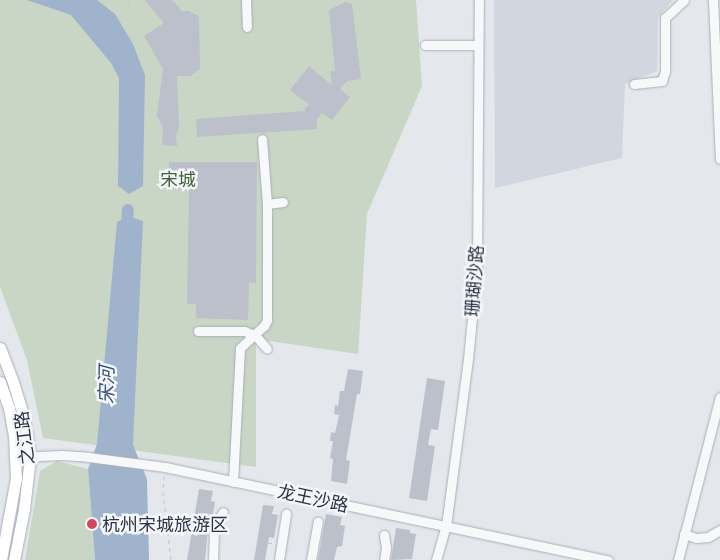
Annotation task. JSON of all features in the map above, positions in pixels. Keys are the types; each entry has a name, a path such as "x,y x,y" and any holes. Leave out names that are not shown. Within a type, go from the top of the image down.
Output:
{"main road":[{"name":"之江路","path":"0,348 24,418 30,456 24,510 14,560"},
{"name":"之江路","path":"1,388 13,427 16,458 16,478 1,560"}],"street":[{"path":"246,0 247,27"},
{"name":"珊瑚沙路","path":"436,560 446,526 478,267 479,0"},
{"path":"634,84 662,81 665,71 665,18 684,0"},
{"path":"713,0 720,159"},
{"path":"425,45 478,44"},
{"path":"233,482 240,348 264,326 267,320 267,204 262,139"},
{"path":"267,204 283,202"},
{"path":"198,331 244,331 255,335 267,349"},
{"path":"678,560 720,398"},
{"name":"龙王沙路","path":"16,458 30,456 88,456 148,465 608,560"},
{"path":"213,560 214,528 223,512"},
{"path":"279,560 286,514"},
{"path":"311,560 318,522"},
{"path":"684,534 696,538 708,537 720,530"},
{"path":"384,536 386,548 384,560"}],"path":[{"path":"127,0 131,5"},
{"path":"165,468 163,492 171,560"}],"shaded area":[{"path":"494,0 673,0 658,18 657,71 625,84 622,158 495,188"}],"green space":[{"name":"宋城","path":"0,0 416,0 422,86 367,214 358,354 256,339 256,467 43,438 27,360 0,287"},
{"path":"57,461 88,469 95,560 25,560 40,471"}],"water":[{"path":"27,0 97,0 115,14 133,44 145,75 143,186 129,194 118,186 119,78 111,63 71,15"},
{"path":"128,216 143,221 133,445 147,479 149,560 95,560 88,469 97,444 117,222"}],"building":[{"path":"145,0 172,0 183,12 187,10 199,16 200,69 190,76 177,76 179,127 176,136 177,146 162,145 163,127 157,116 163,69 144,36 164,23"},
{"path":"345,2 352,4 361,79 347,81 340,89 350,97 332,120 322,113 317,120 317,129 197,137 196,119 305,111 305,108 309,105 290,90 309,66 332,85 330,71 335,71 329,10"},
{"path":"169,162 257,162 256,283 249,282 248,320 196,318 196,304 187,304 189,189 168,188"},
{"path":"348,369 363,371 360,394 357,394 346,460 350,461 347,484 331,481 333,459 330,458 333,441 330,441 331,432 335,433 339,415 334,414 335,405 338,406 340,391 344,391"},
{"path":"427,378 445,381 438,430 431,429 428,445 435,446 427,501 409,498"},
{"path":"199,489 213,491 211,501 215,502 212,519 208,528 205,560 187,560"},
{"path":"263,505 274,506 272,514 278,515 274,538 269,537 265,560 254,560"},
{"path":"326,514 342,517 340,525 345,526 342,546 337,547 334,560 318,560"},
{"path":"396,528 410,530 410,533 416,534 412,559 391,560"}],"waterway":[{"name":"宋河","path":"127,233 128,210"}],"place":[{"name":"杭州宋城旅游区","path":"92,524"}]}
